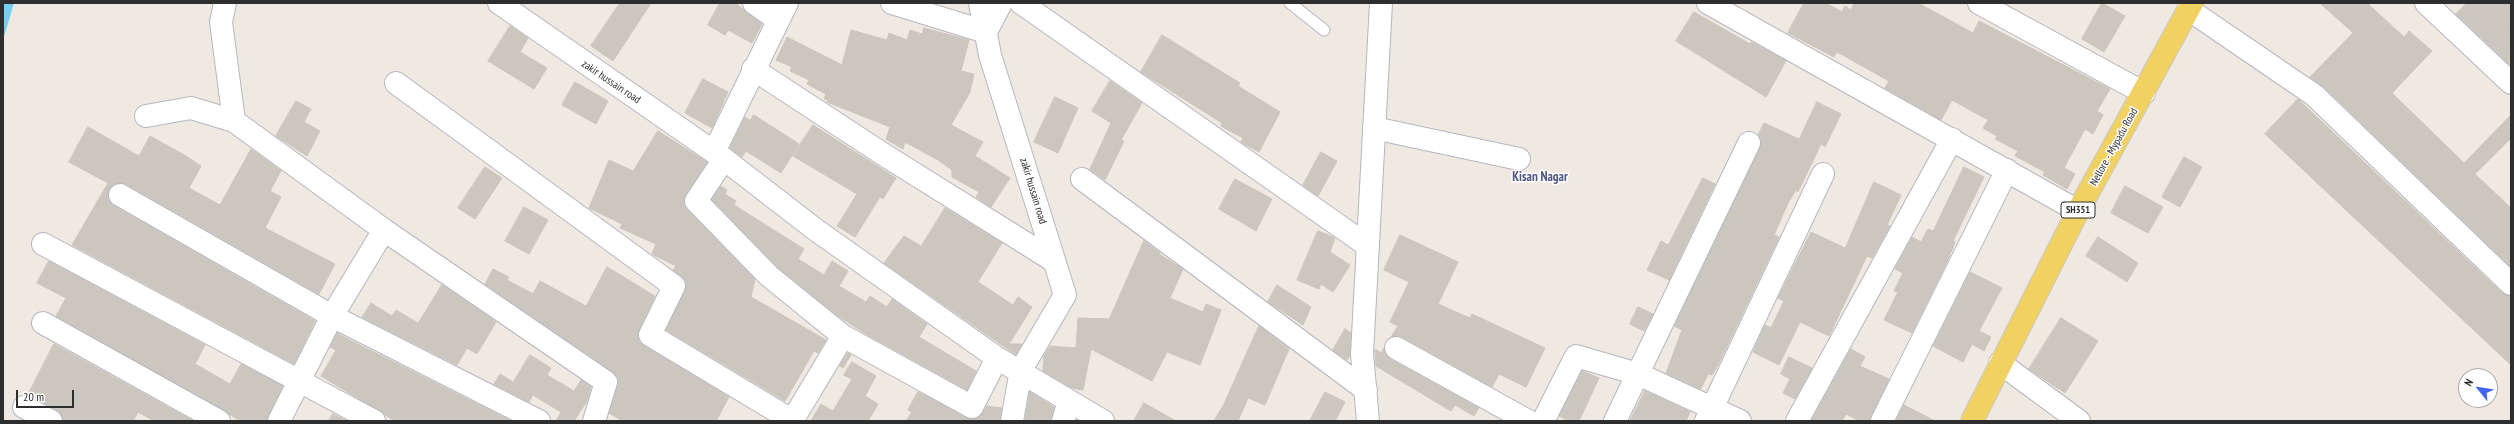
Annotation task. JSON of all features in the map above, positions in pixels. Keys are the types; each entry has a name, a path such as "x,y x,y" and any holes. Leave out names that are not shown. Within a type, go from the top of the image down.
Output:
{"main road":[{"name":"Nellore - Mypadu Road","path":"1972,421 2078,211 2144,93 2190,6"}],"street":[{"path":"225,3 221,22 234,120"},
{"name":"zakir hussain road","path":"499,3 719,156 816,230 997,358 1021,370 1066,411 1103,421"},
{"path":"754,3 783,11 753,69 719,156 696,201 769,276 843,336 972,407 997,358"},
{"path":"892,3 986,32 1001,3"},
{"name":"zakir hussain road","path":"980,3 992,63 1065,295 1021,370"},
{"path":"1021,3 1368,246"},
{"path":"1368,421 1362,354 1380,3"},
{"path":"1708,3 2078,211"},
{"path":"1979,3 2144,93"},
{"path":"2426,3 2511,83"},
{"path":"2190,6 2314,95 2511,284"},
{"path":"753,69 886,156 1054,261"},
{"path":"396,83 674,286 650,335 793,421 843,336"},
{"path":"146,116 191,108 234,120 384,230 606,382 601,418"},
{"path":"1374,128 1519,159"},
{"path":"1797,421 1952,139"},
{"path":"1615,421 1749,143"},
{"path":"1882,421 2007,170"},
{"path":"1709,415 1823,174"},
{"path":"1082,179 1366,390"},
{"path":"120,195 332,316 539,421"},
{"path":"279,421 332,316 384,230"},
{"path":"43,244 301,380 374,421"},
{"path":"43,323 219,421"},
{"path":"1396,348 1528,421"},
{"path":"1543,421 1576,356 1638,374 1709,415 1740,421"},
{"path":"2000,363 2078,421"},
{"path":"1012,421 1021,370"},
{"path":"24,407 51,421"}],"lane":[{"path":"1290,3 1324,30"}],"water":[{"path":"3,3 14,3 3,40"}],"building":[{"path":"620,3 651,3 613,61 591,46"},
{"path":"720,3 735,3 762,24 752,43 728,30 725,35 708,25"},
{"path":"1804,3 1826,3 1842,12 1845,6 1851,10 1854,3 1918,3 1973,33 1979,21 2110,89 2097,111 2103,115 2093,134 2085,129 2064,168 2075,174 2067,189 2043,175 2045,172 2015,156 2018,151 1995,139 1997,136 1983,128 1988,120 1952,100 1941,120 1885,88 1889,81 1837,52 1834,57 1788,33"},
{"path":"2102,3 2125,16 2104,52 2082,39"},
{"path":"2320,3 2367,3 2404,37 2409,31 2432,51 2392,93 2464,163 2511,115 2511,138 2475,174 2511,208 2511,267 2323,86 2310,77 2353,33"},
{"path":"2467,3 2511,3 2509,64 2456,14"},
{"path":"1694,12 1750,44 1751,42 1786,61 1766,97 1676,41"},
{"path":"510,26 528,38 520,52 547,68 534,89 488,61"},
{"path":"924,28 969,40 961,71 974,74 970,92 951,125 983,142 975,156 1010,178 991,207 976,197 979,192 952,177 952,170 938,160 905,142 903,149 886,139 890,127 827,102 828,100 824,99 826,94 807,84 809,80 790,71 792,67 776,60 787,37 842,65 851,30 887,40 889,33 907,40 910,30 922,34"},
{"path":"1162,35 1240,83 1238,86 1280,112 1259,152 1241,142 1243,138 1221,126 1222,123 1141,72"},
{"path":"703,79 728,92 712,128 685,113"},
{"path":"1110,81 1142,103 1121,140 1124,141 1105,180 1090,169 1111,123 1092,111"},
{"path":"575,82 608,101 596,124 562,105"},
{"path":"1055,97 1078,108 1058,153 1034,142"},
{"path":"2298,99 2502,293 2511,296 2511,365 2265,134"},
{"path":"296,101 311,109 304,122 320,131 307,156 276,136"},
{"path":"1817,102 1841,114 1825,147 1821,144 1798,192 1796,190 1788,203 1774,235 1779,237 1719,363 1712,375 1708,374 1701,389 1666,373 1682,330 1674,326 1760,148 1761,142 1758,135 1764,123 1799,139"},
{"path":"754,115 799,144 781,173 746,151 742,157 730,148 745,117 750,120"},
{"path":"813,125 896,178 883,199 880,197 855,237 837,226 857,194 793,156"},
{"path":"88,127 139,156 150,136 186,156 201,166 189,188 220,205 251,149 281,171 270,191 281,197 265,228 335,264 319,294 126,184 113,184 108,195 114,206 315,321 294,364 72,245 108,183 69,162"},
{"path":"658,131 707,162 686,194 684,205 755,279 751,297 826,340 818,353 814,351 785,401 666,330 686,286 685,280 673,270 676,266 652,254 656,244 620,228 622,224 589,208 609,160 633,171"},
{"path":"1321,152 1337,161 1318,196 1303,185"},
{"path":"2184,157 2202,167 2180,207 2162,197"},
{"path":"485,167 502,178 475,219 458,208"},
{"path":"1964,167 1984,177 1953,241 1955,242 1948,260 1912,333 1884,320 1898,292 1894,291 1903,273 1895,269 1912,237 1921,242 1928,229 1933,231"},
{"path":"1703,178 1715,184 1669,280 1647,270 1661,241 1668,245"},
{"path":"1235,179 1272,199 1256,231 1219,209"},
{"path":"1874,182 1901,195 1887,225 1890,226 1872,258 1867,256 1829,336 1800,322 1779,365 1753,352 1765,325 1771,328 1784,301 1778,298 1811,232 1845,248"},
{"path":"721,186 727,190 725,194 736,201 734,205 804,249 798,259 824,275 832,261 848,271 839,286 866,302 870,296 887,307 892,299 927,324 919,337 976,371 967,390 866,334 838,316 777,267 712,200"},
{"path":"2125,186 2163,207 2148,233 2111,213"},
{"path":"524,207 548,220 529,254 505,241"},
{"path":"945,208 1002,243 978,282 1013,305 1018,297 1032,307 1009,344 1022,344 1016,355 884,263 904,236 921,246"},
{"path":"1318,231 1335,238 1330,252 1350,265 1333,292 1321,284 1319,289 1297,280"},
{"path":"1400,235 1458,262 1438,304 1470,318 1472,314 1545,348 1526,387 1499,374 1492,387 1402,337 1391,337 1398,326 1390,322 1409,282 1384,270"},
{"path":"2098,237 2138,263 2127,282 2086,256"},
{"path":"1144,241 1160,253 1159,254 1183,269 1170,298 1203,312 1206,304 1221,310 1200,365 1167,352 1152,381 1091,349 1083,390 1072,388 1043,371 1044,356 1050,346 1076,348 1078,318 1109,319"},
{"path":"49,261 205,345 195,364 230,384 241,364 283,386 267,421 241,421 56,316 66,298 37,283"},
{"path":"607,267 655,296 639,330 639,342 729,397 716,421 623,421 609,413 618,385 618,377 613,372 485,284 493,269 509,277 507,280 533,294 540,281 586,306"},
{"path":"1970,272 2002,288 1979,331 1991,337 1984,351 1972,344 1963,362 1933,346"},
{"path":"442,285 496,322 477,354 467,348 457,365 362,317 371,303 392,316 396,310 418,323"},
{"path":"1277,285 1311,307 1303,325 1268,302"},
{"path":"1638,307 1653,314 1644,331 1630,324"},
{"path":"2061,318 2098,341 2065,393 2029,369"},
{"path":"1259,326 1289,349 1265,405 1248,398 1238,421 1214,421 1224,404"},
{"path":"1345,329 1351,333 1350,356 1347,360 1333,350"},
{"path":"337,333 511,421 395,421 321,376 336,350 330,347"},
{"path":"54,344 193,421 154,421 138,412 133,421 63,421 57,410 28,395"},
{"path":"1384,348 1390,359 1479,408 1474,416 1455,405 1451,411 1376,366 1375,349 1381,353"},
{"path":"1851,349 1865,357 1860,366 1889,379 1870,421 1860,421 1846,414 1842,421 1811,421"},
{"path":"848,353 851,355 843,368 840,366"},
{"path":"530,355 551,368 547,375 574,391 581,380 591,387 587,401 574,421 556,421 561,412 533,395 529,402 494,384 500,374 513,382"},
{"path":"1789,357 1812,368 1795,399 1783,393 1790,379 1781,374"},
{"path":"852,362 876,376 865,396 878,404 868,421 811,421 821,404 833,411 852,379 844,375"},
{"path":"1582,371 1599,378 1579,421 1569,421 1559,416"},
{"path":"1645,391 1690,412 1686,421 1630,421"},
{"path":"918,392 972,419 979,417 987,406 1002,408 1000,421 906,421 912,412 908,410"},
{"path":"1030,392 1054,407 1051,421 1025,421"},
{"path":"1325,392 1345,402 1335,421 1310,421"},
{"path":"1144,403 1176,421 1134,421"},
{"path":"1904,405 1935,421 1896,421"},
{"path":"333,414 347,421 329,421"}],"district":[{"name":"Kisan Nagar","path":"1540,177"}]}
